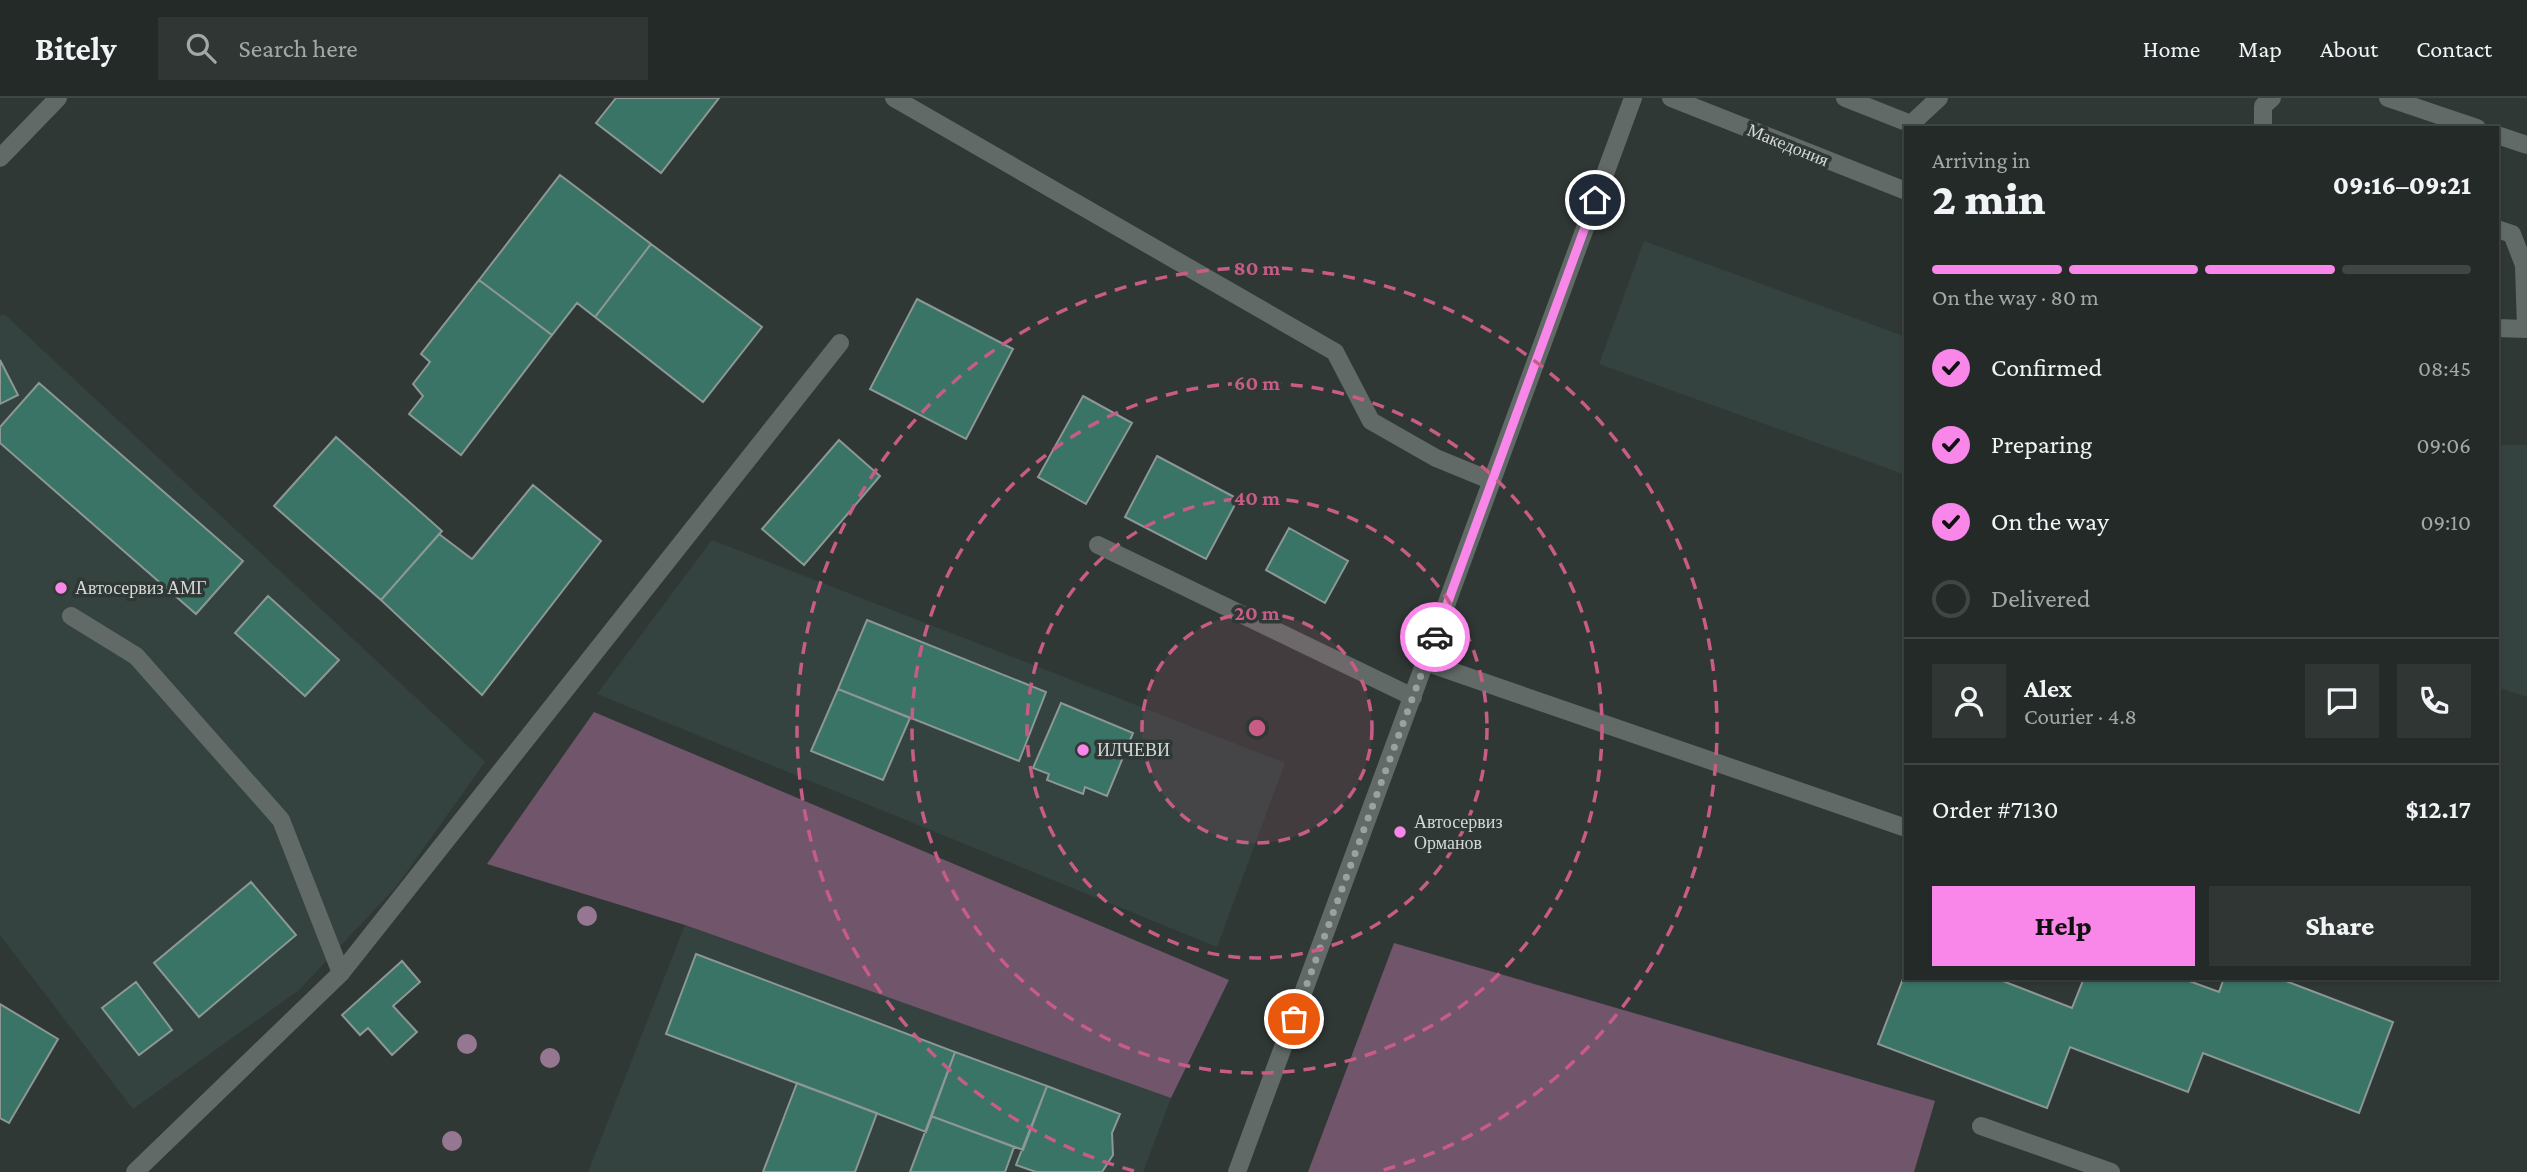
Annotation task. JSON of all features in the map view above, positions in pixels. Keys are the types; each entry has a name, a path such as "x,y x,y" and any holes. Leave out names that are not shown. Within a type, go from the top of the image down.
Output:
{"street":[{"path":"0,158 58,98"},
{"path":"894,98 1335,352 1371,421 1436,458 1492,481"},
{"path":"1237,1172 1633,98"},
{"name":"Македония","path":"1671,98 1904,190"},
{"path":"1845,98 1911,124 1938,98"},
{"path":"2261,126 2263,106 2272,98"},
{"path":"2388,98 2471,126"},
{"path":"2499,136 2527,145"},
{"path":"2499,328 2526,329 2524,265 2512,233"},
{"path":"135,1172 341,973 840,343"},
{"path":"1098,545 1413,697"},
{"path":"71,615 136,656 281,820 341,973"},
{"path":"1425,662 1904,827"},
{"path":"1981,1126 2111,1172"}],"shaded area":[{"path":"1644,241 1904,336 1904,474 1599,364"},
{"path":"4,314 485,762 396,887 298,991 133,1109 0,935 0,316"},
{"path":"2499,445 2527,445 2527,697 2499,688"},
{"path":"712,540 1285,763 1217,947 597,694"},
{"path":"594,712 1229,980 1171,1098 685,925 487,864"},
{"path":"685,925 1171,1098 1143,1172 588,1172"},
{"path":"1394,943 1935,1101 1914,1172 1308,1172"}],"building":[{"path":"616,98 719,98 661,173 596,123"},
{"path":"560,175 651,244 595,317 577,303 552,335 479,280"},
{"path":"651,244 762,327 703,402 595,317"},
{"path":"479,280 552,335 461,455 409,414 423,396 413,384 430,362 421,354"},
{"path":"917,299 1013,349 966,439 870,389"},
{"path":"0,360 18,395 0,404"},
{"path":"39,383 243,561 196,614 0,443 0,427"},
{"path":"1083,396 1132,423 1086,504 1038,477"},
{"path":"336,437 442,531 381,600 274,506"},
{"path":"839,440 880,476 804,565 762,529"},
{"path":"1157,456 1238,499 1206,559 1125,517"},
{"path":"533,485 601,541 482,695 381,600 439,534 472,559"},
{"path":"1289,528 1348,561 1325,603 1266,570"},
{"path":"268,596 339,660 305,696 235,633"},
{"path":"867,620 1046,692 1019,761 838,689"},
{"path":"838,689 910,718 883,780 811,751"},
{"name":"ИЛЧЕВИ","path":"1061,703 1133,733 1107,796 1085,787 1083,794 1047,780 1049,774 1033,768"},
{"path":"251,882 296,935 199,1017 154,963"},
{"path":"696,954 955,1052 926,1132 666,1034"},
{"path":"402,961 420,982 393,1006 417,1032 392,1055 368,1028 360,1035 342,1015"},
{"path":"1904,976 1904,980 2000,980 2072,1008 2083,980 2186,980 2219,992 2223,980 2283,980 2393,1022 2359,1113 2203,1053 2188,1092 2070,1047 2047,1108 1878,1044"},
{"path":"136,982 172,1030 139,1055 102,1008"},
{"path":"0,1004 58,1039 9,1123 0,1118"},
{"path":"955,1052 1047,1086 1023,1150 931,1116"},
{"path":"797,1083 877,1113 855,1172 763,1172"},
{"path":"1047,1086 1120,1114 1112,1133 1113,1155 1102,1172 1036,1172 1016,1165"},
{"path":"931,1116 1014,1147 1005,1172 910,1172"}],"way so far":[{"path":"1294,1019 1435,637"}],"place":[{"name":"Автосервиз АМГ","path":"61,588"},
{"name":"ИЛЧЕВИ","path":"1083,750"},
{"name":"Автосервиз Орманов","path":"1400,832"}],"route":[{"path":"1435,637 1595,200"}]}
